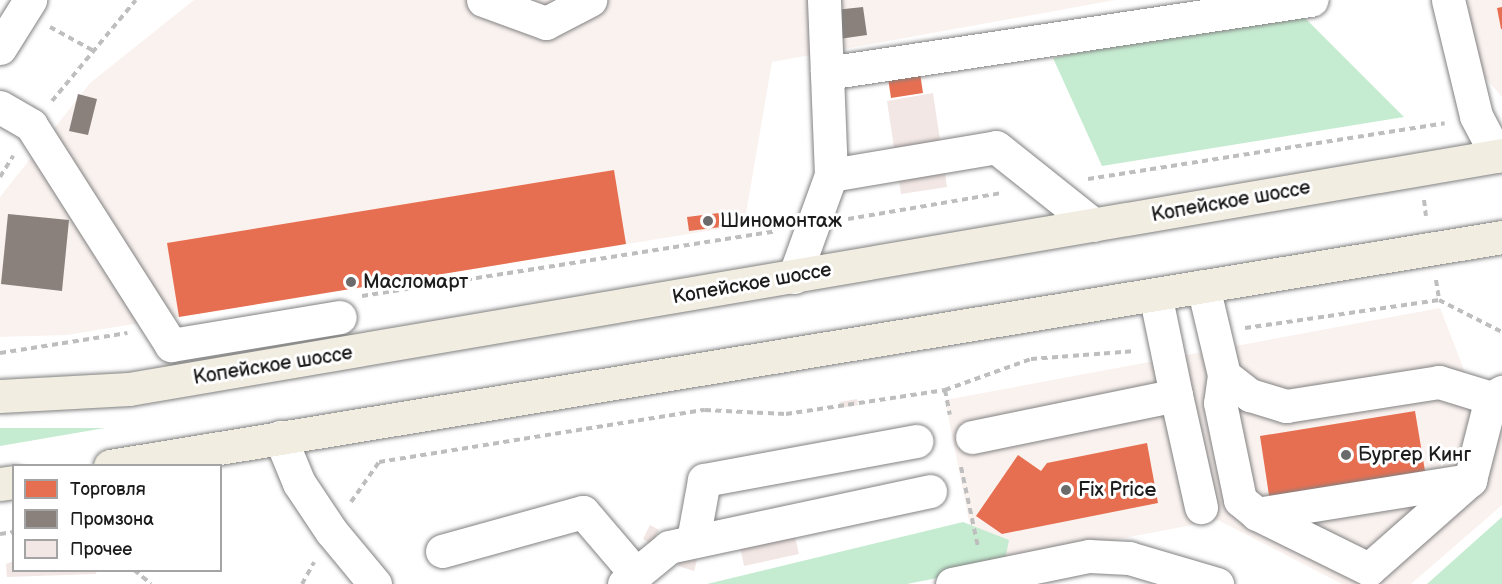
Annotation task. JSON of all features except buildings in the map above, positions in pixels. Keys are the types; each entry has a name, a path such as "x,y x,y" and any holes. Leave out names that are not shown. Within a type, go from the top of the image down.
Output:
{"main road":[{"name":"Копейское шоссе","path":"5,394 129,389 1094,225 1500,159"},
{"path":"116,464 1502,237"}],"street":[{"path":"0,48 30,0"},
{"path":"483,0 546,23 590,0"},
{"path":"794,277 831,175 824,0"},
{"path":"827,73 1312,0"},
{"path":"1448,0 1476,116 1500,159"},
{"path":"0,107 32,125 171,345 349,307"},
{"path":"831,175 996,147 1094,225"},
{"path":"1203,286 1224,375 1220,403 1240,500 1257,514 1369,569 1470,480 1496,395 1439,382 1286,406 1250,395 1224,375"},
{"path":"1155,294 1201,507"},
{"path":"961,440 1176,395"},
{"path":"280,437 299,483 331,531 375,584"},
{"path":"693,540 704,480 916,441"},
{"path":"1257,514 1470,480"},
{"path":"442,551 584,512 630,579 669,547 693,540 930,491"},
{"path":"952,584 1089,556 1129,558 1217,584"}],"path":[{"path":"0,177 32,125 136,0"},
{"path":"349,307 1044,185 1411,130 1476,116"},
{"path":"1213,333 1439,300 1502,332"},
{"path":"0,353 160,328"},
{"path":"302,584 331,531 379,462 705,410 786,414 945,390 1031,359 1166,346"},
{"path":"945,390 961,440 984,576"},
{"path":"136,572 151,584"}],"shaded area":[{"path":"194,0 1115,0 772,62 744,225 67,335 0,337 0,197 90,83"},
{"path":"1467,0 1502,0 1502,97 1478,69"},
{"path":"1440,308 1489,434 1502,412 1502,505 1411,584 1342,584 1218,520 978,566 945,400"}],"green space":[{"path":"1294,7 1404,117 1102,166 1053,58"},
{"path":"0,428 105,428 0,446"},
{"path":"1502,517 1502,584 1427,584"},
{"path":"963,522 1009,540 1004,565 907,584 707,584"}],"place":[{"name":"Шиномонтаж","path":"708,221"},
{"name":"Масломарт","path":"351,282"},
{"name":"Бургер Кинг","path":"1346,455"},
{"name":"Fix Price","path":"1066,490"}]}
